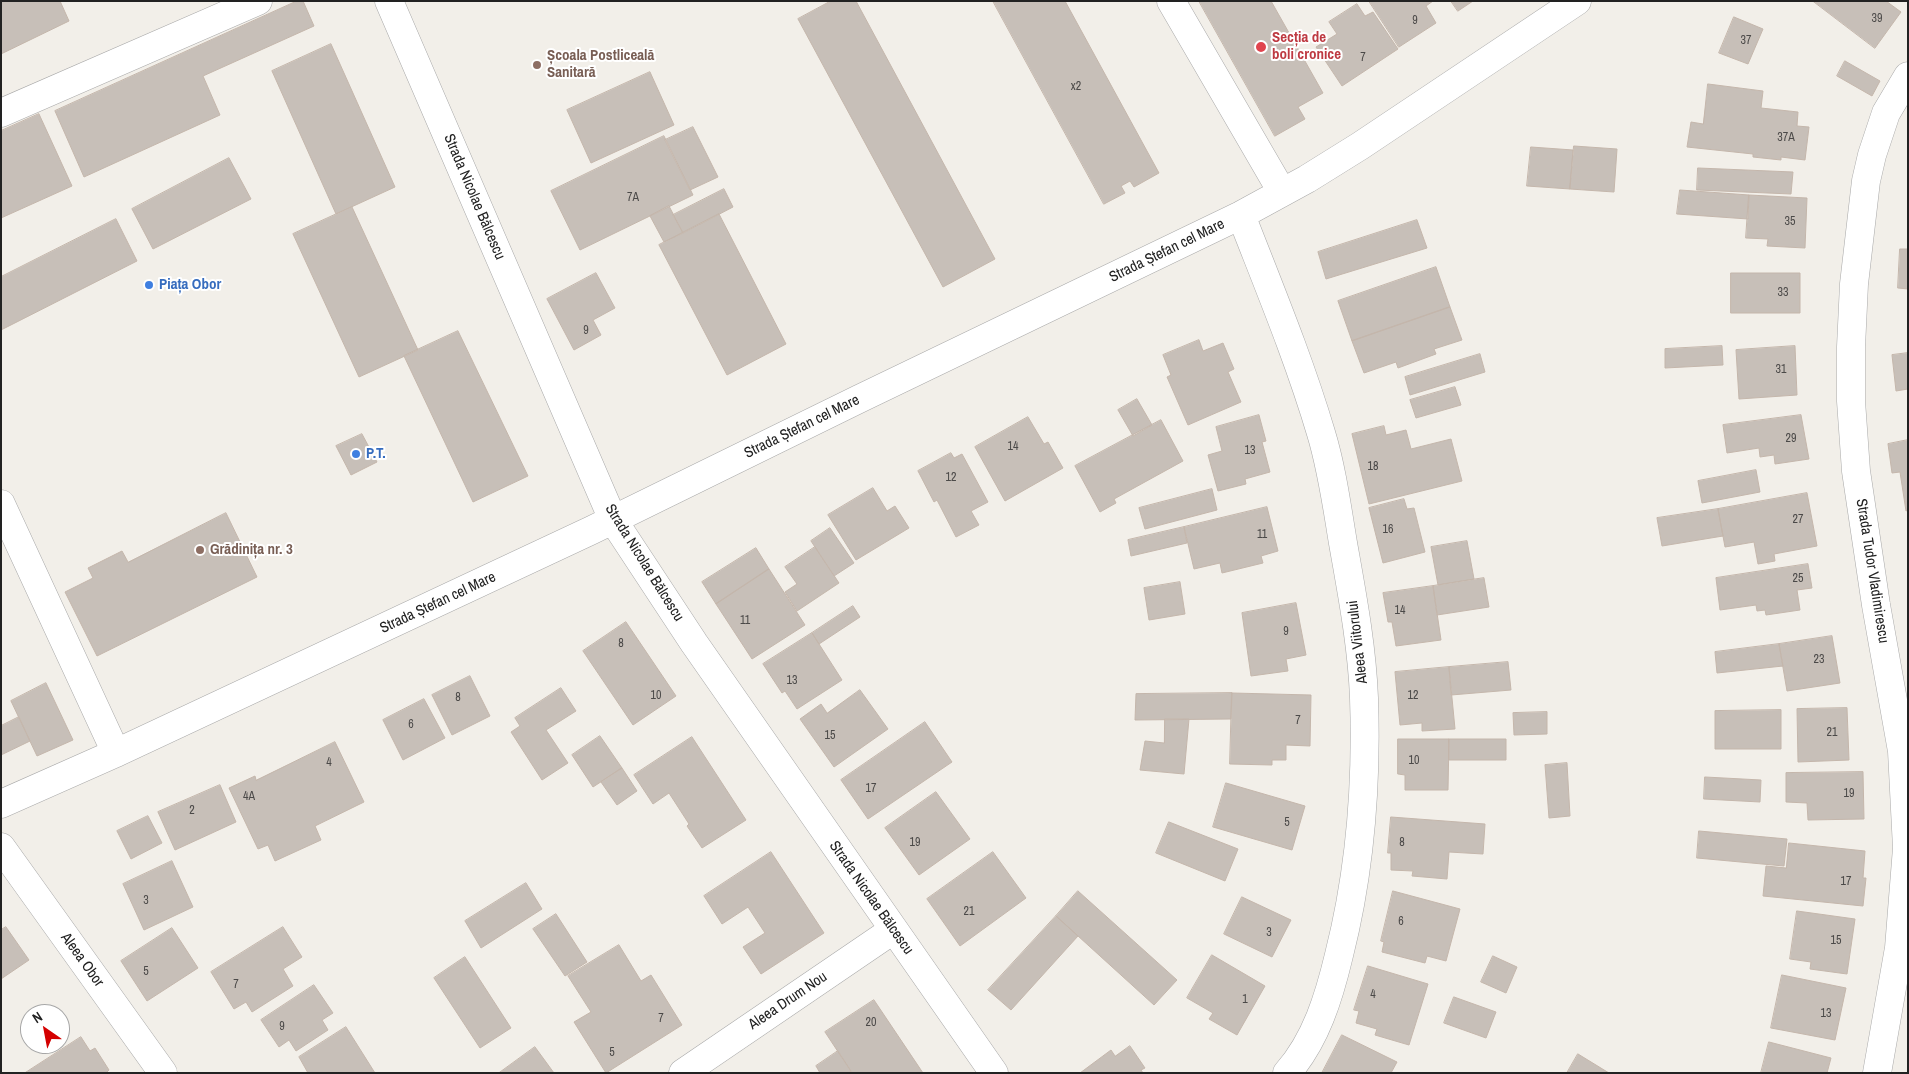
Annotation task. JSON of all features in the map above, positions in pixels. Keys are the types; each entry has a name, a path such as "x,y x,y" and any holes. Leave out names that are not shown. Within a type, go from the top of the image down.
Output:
{"street":[{"path":"1,113 258,1"},
{"name":"Strada Nicolae Bălcescu","path":"389,1 613,520 694,643 994,1073"},
{"path":"1171,1 1282,192"},
{"name":"Strada Ștefan cel Mare","path":"1,804 116,753 613,520 858,399 1241,215 1307,179 1360,146 1577,1"},
{"name":"Strada Tudor Vladimirescu","path":"1877,1073 1899,948 1907,848 1902,751 1876,605 1856,471 1851,347 1854,284 1866,181 1872,155 1886,113 1908,76"},
{"name":"Aleea Viitorului","path":"1241,215 1291,344 1322,435 1335,495 1357,625 1364,697 1364,761 1359,841 1349,915 1332,983 1314,1033 1287,1073"},
{"path":"1,504 116,753"},
{"name":"Aleea Obor","path":"1,847 163,1073"},
{"name":"Aleea Drum Nou","path":"683,1073 893,930"}],"building":[{"path":"1,1 60,1 69,21 1,54"},
{"path":"297,1 303,1 314,26 203,76 220,115 84,177 55,111"},
{"path":"831,1 856,1 995,259 943,287 798,19"},
{"path":"993,1 1065,1 1159,173 1134,187 1130,181 1121,186 1125,193 1104,204"},
{"name":"Secția de boli cronice","path":"1199,1 1271,1 1323,93 1298,107 1305,119 1275,136"},
{"path":"1369,1 1433,1 1426,6 1436,23 1399,47"},
{"path":"1451,1 1473,1 1458,11"},
{"path":"1813,1 1886,1 1901,12 1875,48"},
{"path":"1357,4 1365,16 1373,12 1398,49 1342,86 1316,47 1337,34 1329,22"},
{"path":"1734,17 1763,29 1748,64 1719,53"},
{"path":"331,44 395,187 336,214 272,71"},
{"path":"1845,61 1880,81 1872,96 1837,76"},
{"path":"650,72 674,125 591,163 567,110"},
{"path":"1708,84 1763,91 1761,108 1798,112 1797,126 1809,127 1805,160 1781,157 1781,160 1753,157 1753,154 1687,147 1691,122 1703,124"},
{"path":"39,114 72,186 1,218 1,131"},
{"path":"693,127 718,177 690,190 665,140"},
{"path":"664,136 693,195 580,250 551,191"},
{"path":"1574,146 1617,149 1614,192 1570,189"},
{"path":"1531,147 1573,150 1570,189 1527,186"},
{"path":"229,158 251,199 153,249 132,209"},
{"path":"1698,168 1793,172 1791,194 1697,190"},
{"path":"724,189 733,207 683,233 673,215"},
{"path":"1680,190 1749,195 1748,219 1677,214"},
{"path":"1749,195 1807,198 1805,248 1767,246 1768,239 1746,238"},
{"path":"669,206 683,233 664,242 650,216"},
{"path":"352,207 418,350 359,377 293,234"},
{"path":"719,214 786,344 727,375 659,245"},
{"path":"116,219 137,261 1,330 1,277"},
{"path":"1417,220 1427,248 1326,279 1318,252"},
{"path":"1900,249 1908,249 1908,289 1898,288"},
{"path":"1436,267 1450,307 1352,341 1338,301"},
{"path":"596,273 615,308 593,320 601,335 574,350 547,299"},
{"path":"1731,273 1800,273 1800,313 1731,313"},
{"path":"1450,307 1462,340 1434,349 1436,354 1398,368 1396,362 1364,373 1352,341"},
{"path":"458,331 528,476 473,502 404,356"},
{"path":"1199,340 1203,351 1223,343 1234,369 1228,372 1241,402 1188,425 1167,377 1171,375 1163,355"},
{"path":"1722,346 1723,365 1665,368 1665,349"},
{"path":"1795,346 1797,395 1739,399 1736,350"},
{"path":"1908,353 1908,389 1896,391 1892,355"},
{"path":"1480,354 1485,372 1410,395 1405,377"},
{"path":"1455,387 1461,405 1416,418 1410,400"},
{"path":"1137,399 1152,425 1133,436 1118,410"},
{"path":"1259,415 1266,441 1262,442 1270,472 1245,479 1246,484 1218,491 1208,455 1222,451 1216,427"},
{"path":"1801,415 1809,459 1775,464 1774,455 1760,457 1759,448 1727,453 1723,425"},
{"path":"1028,417 1044,444 1048,442 1063,468 1005,501 975,447"},
{"path":"1161,420 1183,461 1114,499 1116,503 1100,512 1075,466"},
{"path":"1384,426 1386,435 1406,430 1411,449 1451,439 1462,481 1369,504 1352,434"},
{"name":"P.T.","path":"362,434 377,462 351,475 336,446"},
{"path":"1908,440 1908,510 1906,511 1900,472 1892,473 1888,444"},
{"path":"951,453 954,458 962,454 988,502 971,511 979,525 956,537 937,500 934,502 918,471"},
{"path":"1756,470 1760,492 1702,503 1698,481"},
{"path":"873,488 887,511 895,506 909,528 856,560 828,515"},
{"path":"1212,489 1217,510 1145,529 1139,508"},
{"path":"1807,493 1817,546 1774,554 1775,561 1758,564 1754,542 1725,547 1718,509"},
{"path":"1404,499 1407,509 1414,508 1425,552 1383,563 1369,508"},
{"path":"1267,507 1278,551 1261,556 1263,563 1222,573 1220,563 1194,569 1184,527"},
{"path":"1718,509 1723,536 1662,546 1657,518"},
{"path":"226,513 257,577 97,656 65,592 93,578 88,568 122,551 128,562"},
{"path":"1184,527 1187,543 1131,556 1128,540"},
{"path":"830,528 854,563 834,576 811,541"},
{"path":"1467,541 1474,579 1438,585 1431,547"},
{"path":"815,547 839,583 797,611 785,592 797,584 785,567"},
{"path":"756,548 769,569 716,604 702,582"},
{"path":"1808,564 1812,588 1797,590 1800,610 1766,615 1765,610 1757,611 1756,605 1720,610 1716,578"},
{"path":"769,569 805,625 752,659 716,604"},
{"path":"1484,578 1489,607 1437,615 1433,586"},
{"path":"1180,582 1185,614 1149,620 1144,588"},
{"path":"1433,586 1441,640 1396,646 1392,622 1388,622 1383,593"},
{"path":"1296,603 1306,655 1286,659 1288,671 1251,676 1242,613"},
{"path":"853,606 860,617 819,644 812,633"},
{"path":"626,622 676,696 633,725 583,651"},
{"path":"812,633 842,680 797,709 785,691 782,693 763,664"},
{"path":"1832,636 1840,683 1787,691 1779,644"},
{"path":"1779,644 1783,666 1717,673 1715,652"},
{"path":"1508,662 1511,690 1451,695 1449,667"},
{"path":"1449,667 1455,729 1422,731 1422,723 1400,725 1395,672"},
{"path":"470,676 490,716 452,735 432,695"},
{"path":"46,683 73,740 37,756 11,701"},
{"path":"561,688 576,711 546,730 568,763 542,780 511,732 520,726 515,718"},
{"path":"860,690 888,729 834,767 800,719 821,704 827,713"},
{"path":"1232,693 1311,695 1310,746 1286,745 1286,760 1272,760 1272,765 1230,764"},
{"path":"1232,693 1231,719 1135,720 1136,694"},
{"path":"424,699 445,738 403,760 383,720"},
{"path":"1847,708 1849,760 1798,762 1797,709"},
{"path":"1781,710 1781,749 1715,749 1715,711"},
{"path":"1547,712 1547,734 1514,735 1513,713"},
{"path":"19,717 30,741 1,755 1,726"},
{"path":"1165,719 1189,719 1184,774 1140,770 1145,741 1164,743"},
{"path":"925,722 952,762 868,819 841,780"},
{"path":"600,736 622,768 593,787 572,755"},
{"path":"692,737 746,820 702,848 687,826 689,824 669,793 653,804 634,775"},
{"path":"1398,739 1449,739 1448,790 1405,790 1405,775 1398,774"},
{"path":"1449,739 1506,739 1506,760 1449,760"},
{"path":"335,742 364,802 315,826 321,840 275,861 268,845 258,849 229,788 255,776 256,780"},
{"path":"1567,763 1570,816 1549,818 1545,765"},
{"path":"622,768 637,791 617,805 601,782"},
{"path":"1863,772 1864,819 1808,820 1807,803 1786,802 1786,773"},
{"path":"1705,777 1761,780 1760,802 1704,799"},
{"path":"1226,783 1305,806 1292,850 1213,827"},
{"path":"220,785 236,822 175,850 158,812"},
{"path":"936,792 970,839 919,875 885,828"},
{"path":"148,816 162,843 131,859 117,831"},
{"path":"1391,817 1485,824 1483,854 1449,852 1447,879 1412,876 1413,871 1391,870 1391,853 1388,853"},
{"path":"1169,822 1238,849 1225,881 1156,853"},
{"path":"1699,831 1787,839 1784,866 1697,858"},
{"path":"1789,843 1865,851 1863,878 1866,878 1863,906 1763,896 1766,866 1786,868"},
{"path":"771,852 824,933 761,974 743,947 765,933 748,907 722,924 704,896"},
{"path":"993,852 1026,898 960,946 927,899"},
{"path":"172,861 193,907 144,930 123,884"},
{"path":"526,883 542,909 481,948 465,921"},
{"path":"1078,891 1177,980 1154,1005 1056,916"},
{"path":"1393,891 1460,909 1446,961 1427,956 1425,963 1382,952 1384,942 1381,941"},
{"path":"1242,897 1291,920 1272,957 1224,934"},
{"path":"1797,911 1855,919 1847,974 1810,969 1811,962 1790,959"},
{"path":"556,914 587,962 565,976 533,929"},
{"path":"1056,916 1078,936 1011,1010 988,990"},
{"path":"6,927 29,960 1,979 1,930"},
{"path":"283,927 302,957 283,969 293,986 252,1012 246,1002 234,1009 211,972"},
{"path":"172,928 198,968 147,1001 121,961"},
{"path":"619,945 641,981 651,975 682,1025 606,1073 574,1022 591,1012 568,976"},
{"path":"1212,955 1265,986 1237,1035 1209,1019 1213,1013 1187,998"},
{"path":"1493,956 1517,967 1506,993 1481,982"},
{"path":"465,957 511,1028 480,1048 434,978"},
{"path":"1368,966 1428,984 1409,1045 1375,1035 1377,1029 1356,1023 1359,1011 1354,1010"},
{"path":"1782,975 1846,988 1835,1040 1771,1028"},
{"path":"314,985 333,1013 322,1020 328,1030 296,1051 289,1040 279,1047 261,1020"},
{"path":"1454,997 1496,1012 1486,1038 1444,1023"},
{"path":"874,1000 923,1073 852,1073 825,1032"},
{"path":"346,1027 375,1073 308,1073 299,1057"},
{"path":"1342,1035 1397,1062 1391,1073 1322,1073"},
{"path":"81,1037 90,1051 95,1048 109,1070 106,1073 25,1073 55,1054 70,1054 70,1044"},
{"path":"1769,1042 1831,1058 1827,1073 1761,1073"},
{"path":"1130,1046 1145,1068 1141,1070 1143,1073 1080,1073 1111,1050 1115,1056"},
{"path":"535,1047 554,1073 499,1073"},
{"path":"838,1051 851,1071 848,1073 820,1073 816,1066"},
{"path":"1578,1054 1609,1073 1567,1073"}],"place":[{"name":"Secția de boli cronice","path":"1261,47"},
{"name":"Școala Postliceală Sanitară","path":"537,65"},
{"name":"Piața Obor","path":"149,285"},
{"name":"P.T.","path":"356,454"},
{"name":"Grădinița nr. 3","path":"200,550"}]}
